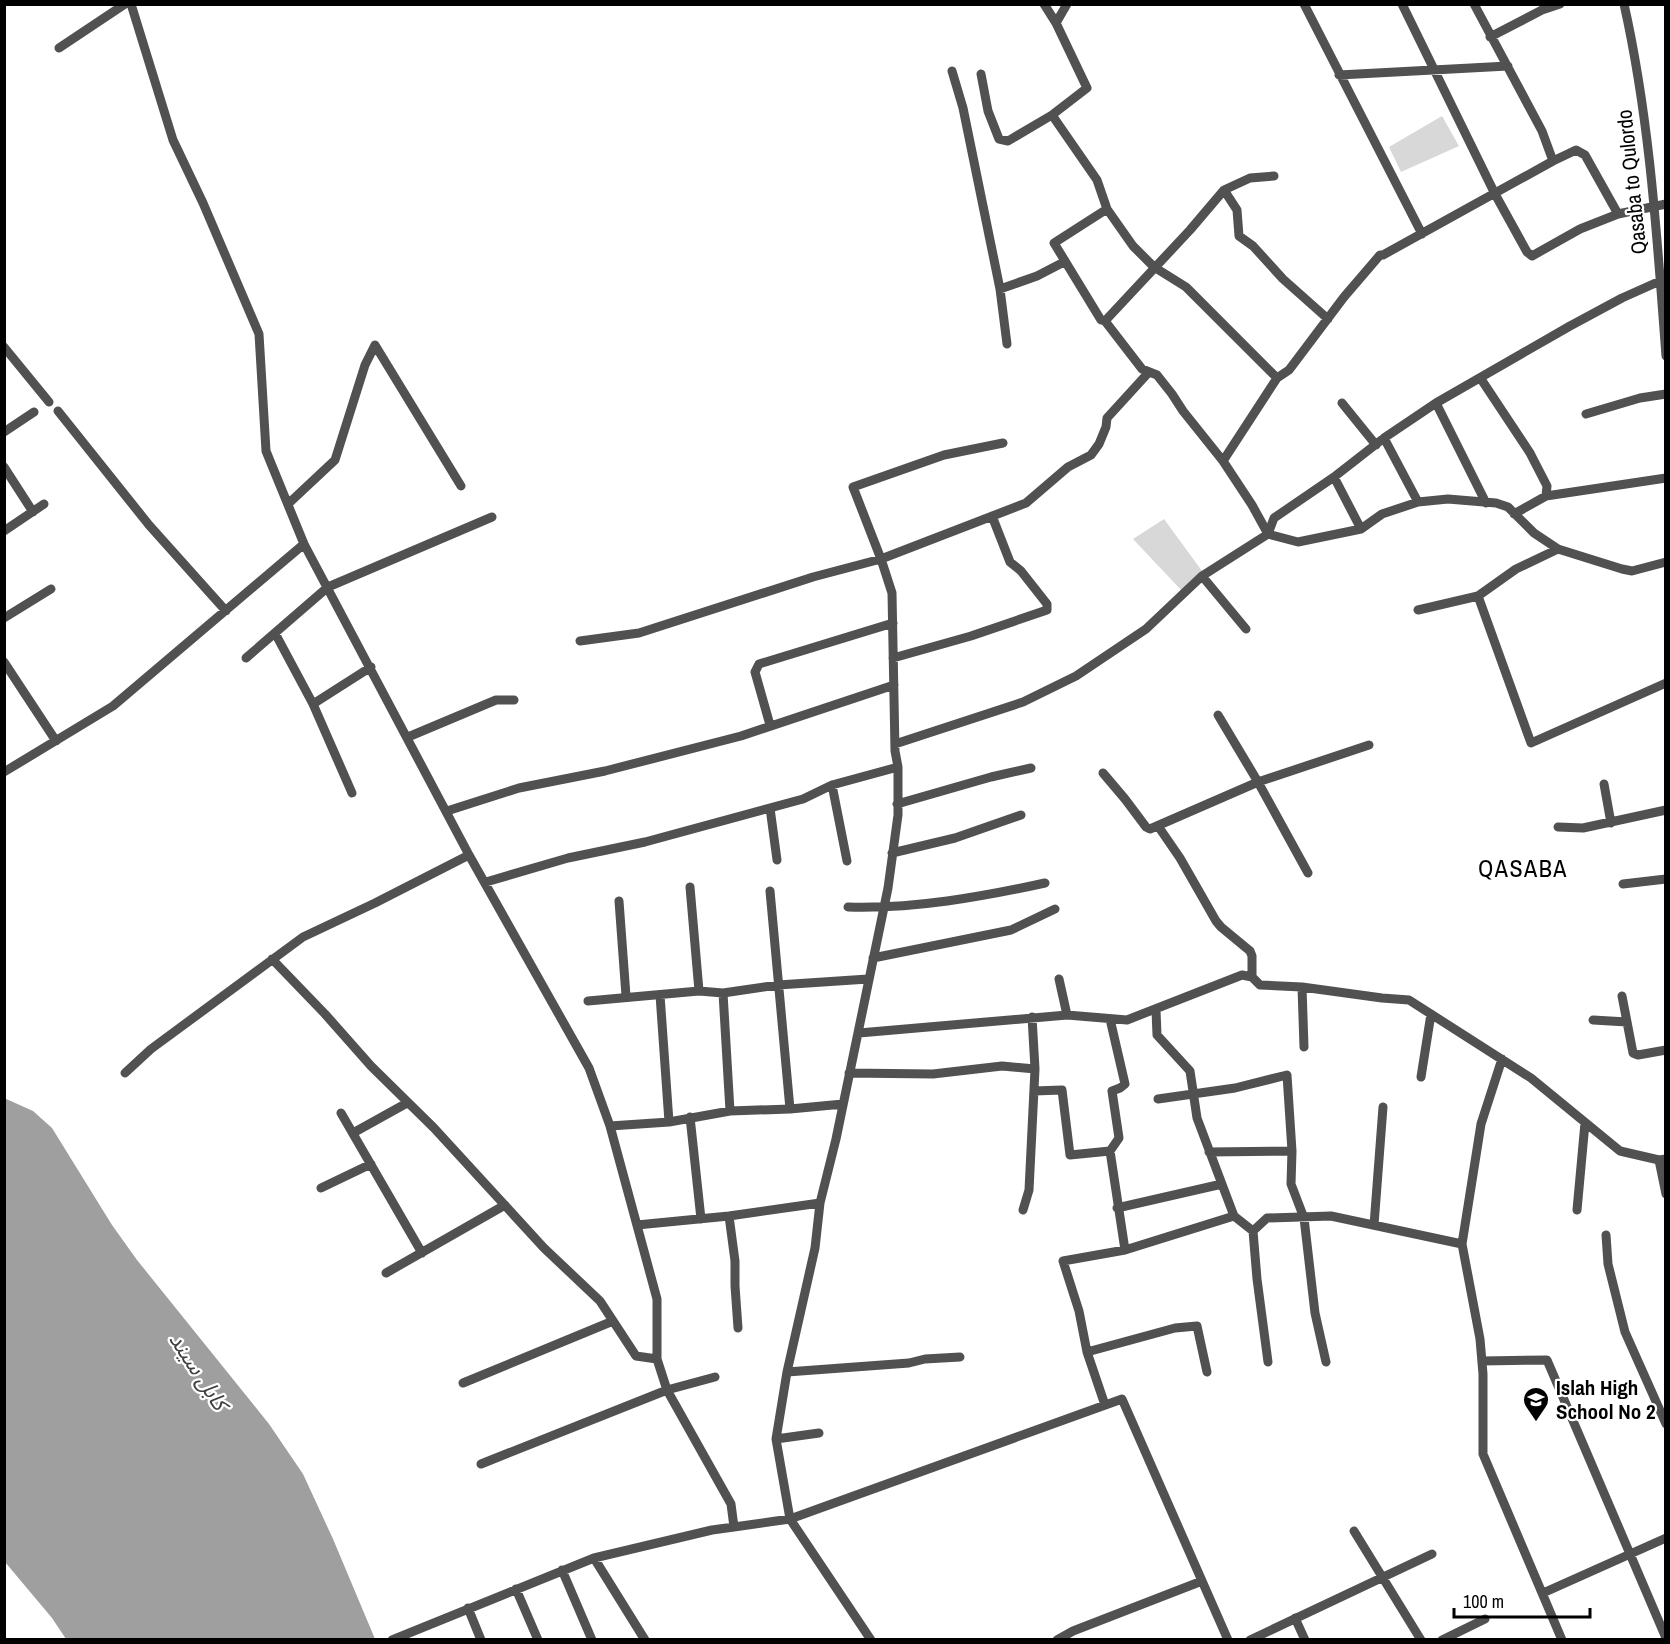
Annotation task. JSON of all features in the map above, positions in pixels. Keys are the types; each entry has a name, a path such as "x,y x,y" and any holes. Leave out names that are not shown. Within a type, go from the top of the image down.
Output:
{"street":[{"path":"59,48 126,4"},
{"path":"131,4 173,140 203,203 259,334 266,451 304,544 469,855 589,1068 610,1126 657,1299 657,1359 667,1390 731,1504 734,1527"},
{"path":"981,74 987,111 999,140 1008,141 1052,115 1087,88 1056,23 1044,4"},
{"path":"1056,23 1067,4"},
{"path":"1304,4 1422,234"},
{"path":"1402,4 1495,195 1527,252 1532,256 1580,229 1618,214 1665,204"},
{"path":"1474,4 1542,131 1553,161"},
{"path":"1490,37 1542,10 1560,4"},
{"name":"Qasaba to Qulordo","path":"1624,4 1637,61 1653,206 1658,231 1665,356"},
{"path":"1340,75 1508,66"},
{"path":"952,71 963,108 1000,289 1007,344"},
{"path":"1052,115 1097,180 1107,209 1133,246 1154,267 1186,287 1277,378"},
{"path":"1223,461 1277,378 1289,369 1344,297 1380,255 1576,150 1585,155 1618,214"},
{"path":"1105,321 1224,190 1250,178 1274,176"},
{"path":"1224,190 1237,210 1239,236 1253,246 1283,279 1328,319"},
{"path":"1107,209 1054,243 1101,320 1105,321 1142,369 1157,375 1223,461 1268,534 1298,542 1361,530 1382,514 1418,502 1448,499 1508,507 1534,533 1558,549 1632,571 1665,562"},
{"path":"1000,289 1037,276 1064,262"},
{"path":"895,744 1023,702 1076,676 1146,629 1202,576 1268,534 1274,518 1334,477 1384,438 1436,403 1570,326 1660,281"},
{"path":"288,504 335,460 365,365 375,345 461,486"},
{"path":"4,347 49,402"},
{"path":"580,641 639,633 881,559 1026,503 1068,467 1091,455 1099,444 1107,418 1149,372"},
{"path":"1481,379 1530,453 1547,486 1546,496"},
{"path":"1586,414 1640,398 1665,394"},
{"path":"1342,403 1376,445"},
{"path":"1436,403 1486,503"},
{"path":"58,411 149,525 226,611"},
{"path":"4,432 34,412"},
{"path":"1384,438 1418,502"},
{"path":"871,1640 790,1519 776,1439 787,1372 815,1248 820,1203 859,1033 888,888 897,815 898,767 895,744 892,593 853,487 944,454 1003,443"},
{"path":"4,467 33,512"},
{"path":"1334,477 1361,530"},
{"path":"1514,514 1546,496 1665,478"},
{"path":"4,531 44,504"},
{"path":"893,658 971,636 1047,610 1047,604 1021,571 1010,562 992,516"},
{"path":"246,658 328,587 492,517"},
{"path":"4,772 113,706 304,544"},
{"path":"1418,610 1478,596 1516,569 1558,549"},
{"path":"1202,576 1246,629"},
{"path":"4,618 51,589"},
{"path":"1478,596 1531,743 1665,683"},
{"path":"770,725 755,672 759,664 893,623"},
{"path":"275,633 313,705 352,793"},
{"path":"4,662 56,741"},
{"path":"313,705 371,667"},
{"path":"447,811 519,788 616,768 741,736 894,685"},
{"path":"408,737 496,699 514,700"},
{"path":"1218,715 1308,873"},
{"path":"1102,773 1148,829 1258,782 1369,745"},
{"path":"486,882 568,858 645,842 803,799 832,784 898,767"},
{"path":"897,804 1031,768"},
{"path":"832,784 847,861"},
{"path":"1604,784 1611,823"},
{"path":"770,808 777,860"},
{"path":"1558,827 1583,828 1665,810"},
{"path":"892,853 955,838 1021,815"},
{"path":"1158,826 1180,858 1216,921 1250,951 1252,976 1260,985 1302,987 1409,1000 1531,1078 1620,1151 1662,1159 1665,1194"},
{"path":"125,1073 151,1049 303,937 469,855"},
{"path":"1623,884 1665,879"},
{"path":"848,907 883,909 992,895 1045,883"},
{"path":"690,887 699,991"},
{"path":"770,891 790,1109"},
{"path":"619,901 626,996"},
{"path":"873,958 1011,930 1055,909"},
{"path":"272,959 371,1066 434,1128 544,1248 600,1301 636,1356 657,1359"},
{"path":"859,1033 1068,1015 1127,1020 1242,975 1252,976"},
{"path":"588,1001 699,991 723,993 778,985 868,979"},
{"path":"1059,979 1068,1015"},
{"path":"1302,987 1304,1047"},
{"path":"723,993 730,1111"},
{"path":"660,995 669,1122"},
{"path":"1622,996 1635,1055 1665,1050"},
{"path":"1156,1010 1157,1035 1190,1071 1197,1118 1234,1216 1253,1231 1268,1362"},
{"path":"1421,1077 1431,1014"},
{"path":"1023,1210 1029,1190 1034,1091 1032,1017"},
{"path":"1110,1019 1125,1084 1112,1091 1119,1138 1110,1151 1125,1250"},
{"path":"1593,1020 1627,1022"},
{"path":"1502,1059 1481,1124 1462,1244 1480,1339 1484,1454 1562,1640"},
{"path":"849,1073 933,1074 1002,1066 1035,1069"},
{"path":"1158,1099 1234,1088 1287,1075 1292,1151 1291,1184 1304,1218 1315,1312 1326,1362"},
{"path":"1034,1091 1062,1090 1070,1155 1110,1151"},
{"path":"353,1133 407,1103"},
{"path":"610,1126 669,1122 730,1111 843,1104"},
{"path":"1374,1225 1383,1107"},
{"path":"341,1113 422,1253"},
{"path":"690,1117 701,1219"},
{"path":"1577,1210 1585,1123"},
{"path":"1209,1152 1292,1151"},
{"path":"321,1188 371,1164"},
{"path":"1117,1208 1222,1184"},
{"path":"637,1225 729,1216 820,1203"},
{"path":"386,1273 506,1205"},
{"path":"729,1216 735,1261 738,1328"},
{"path":"1105,1405 1087,1352 1079,1311 1063,1261 1125,1250 1234,1216"},
{"path":"1253,1231 1268,1218 1331,1216 1462,1244"},
{"path":"1606,1235 1608,1264 1625,1332 1665,1424"},
{"path":"463,1383 614,1321"},
{"path":"1087,1352 1174,1328 1197,1326 1207,1372"},
{"path":"787,1372 909,1364 925,1359 960,1357"},
{"path":"1482,1362 1547,1360 1665,1638"},
{"path":"482,1464 667,1390 715,1377"},
{"path":"392,1640 594,1558 712,1530 790,1519 1122,1399 1228,1640"},
{"path":"776,1439 819,1433"},
{"path":"1354,1531 1422,1640"},
{"path":"1543,1593 1665,1538"},
{"path":"1250,1640 1432,1554"},
{"path":"594,1558 645,1640"},
{"path":"562,1570 592,1640"},
{"path":"1057,1640 1073,1631 1202,1581"},
{"path":"516,1588 538,1640"},
{"path":"468,1608 481,1640"},
{"path":"1295,1618 1305,1640"},
{"path":"1442,1640 1485,1619"}],"shaded area":[{"path":"1442,116 1459,146 1401,172 1389,147"},
{"path":"1164,519 1202,571 1182,591 1133,539"}],"water":[{"name":"کابل سيند","path":"4,1098 33,1111 52,1128 112,1225 137,1260 269,1424 303,1474 375,1639 66,1639 52,1618 5,1562"}],"place":[{"name":"Islah High School No 2","path":"1536,1423"}],"district":[{"name":"QASABA","path":"1523,869"}]}
